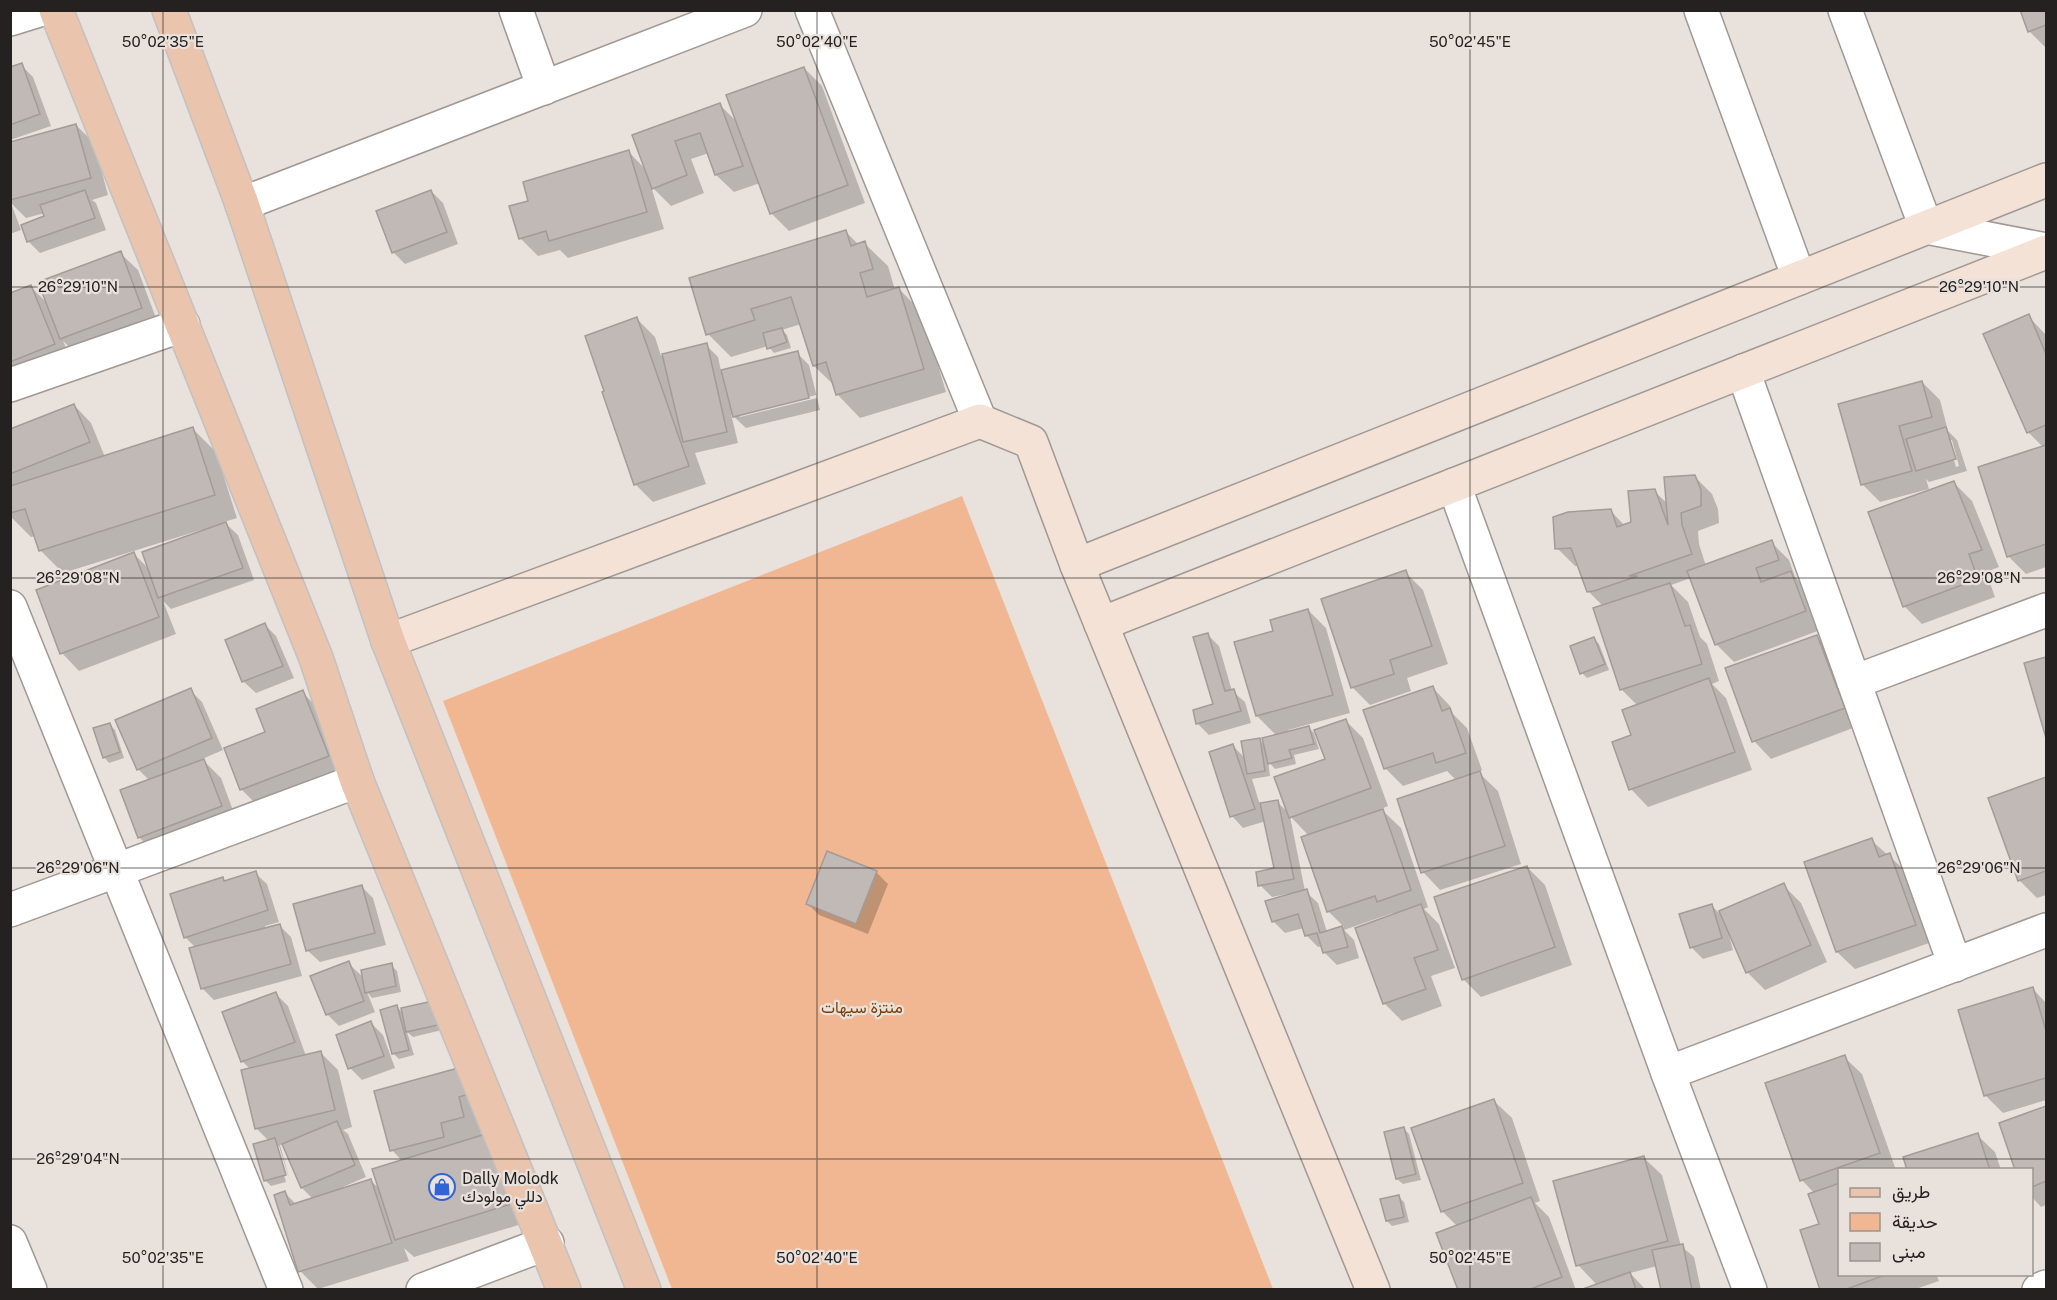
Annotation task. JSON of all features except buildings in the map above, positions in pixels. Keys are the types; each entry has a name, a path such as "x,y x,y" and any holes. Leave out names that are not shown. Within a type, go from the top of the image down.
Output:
{"main road":[{"path":"56,10 316,658 357,781 547,1243 564,1290"},
{"path":"169,10 242,204 388,641 644,1290"}],"street":[{"path":"10,20 39,10"},
{"path":"516,10 544,88"},
{"path":"242,204 745,10"},
{"path":"812,10 980,421"},
{"path":"1701,10 1799,278"},
{"path":"1845,10 1926,227"},
{"path":"1077,565 2046,180"},
{"path":"1926,227 2046,251"},
{"path":"1101,624 2046,251"},
{"path":"10,385 183,325"},
{"path":"1743,371 1955,965"},
{"path":"388,641 980,421 1031,442 1077,565 1373,1290"},
{"path":"1454,485 1668,1073 1750,1290"},
{"path":"10,607 286,1290"},
{"path":"1854,682 2046,610"},
{"path":"10,910 357,781"},
{"path":"1668,1073 2046,930"},
{"path":"10,1242 30,1290"},
{"path":"423,1290 547,1243"},
{"path":"2039,1290 2046,1287"}],"green space":[{"name":"منتزة سيهات","path":"962,496 1273,1289 672,1289 443,701"}],"place":[{"name":"Dally Molodk دللي مولودك","path":"442,1187"}]}
